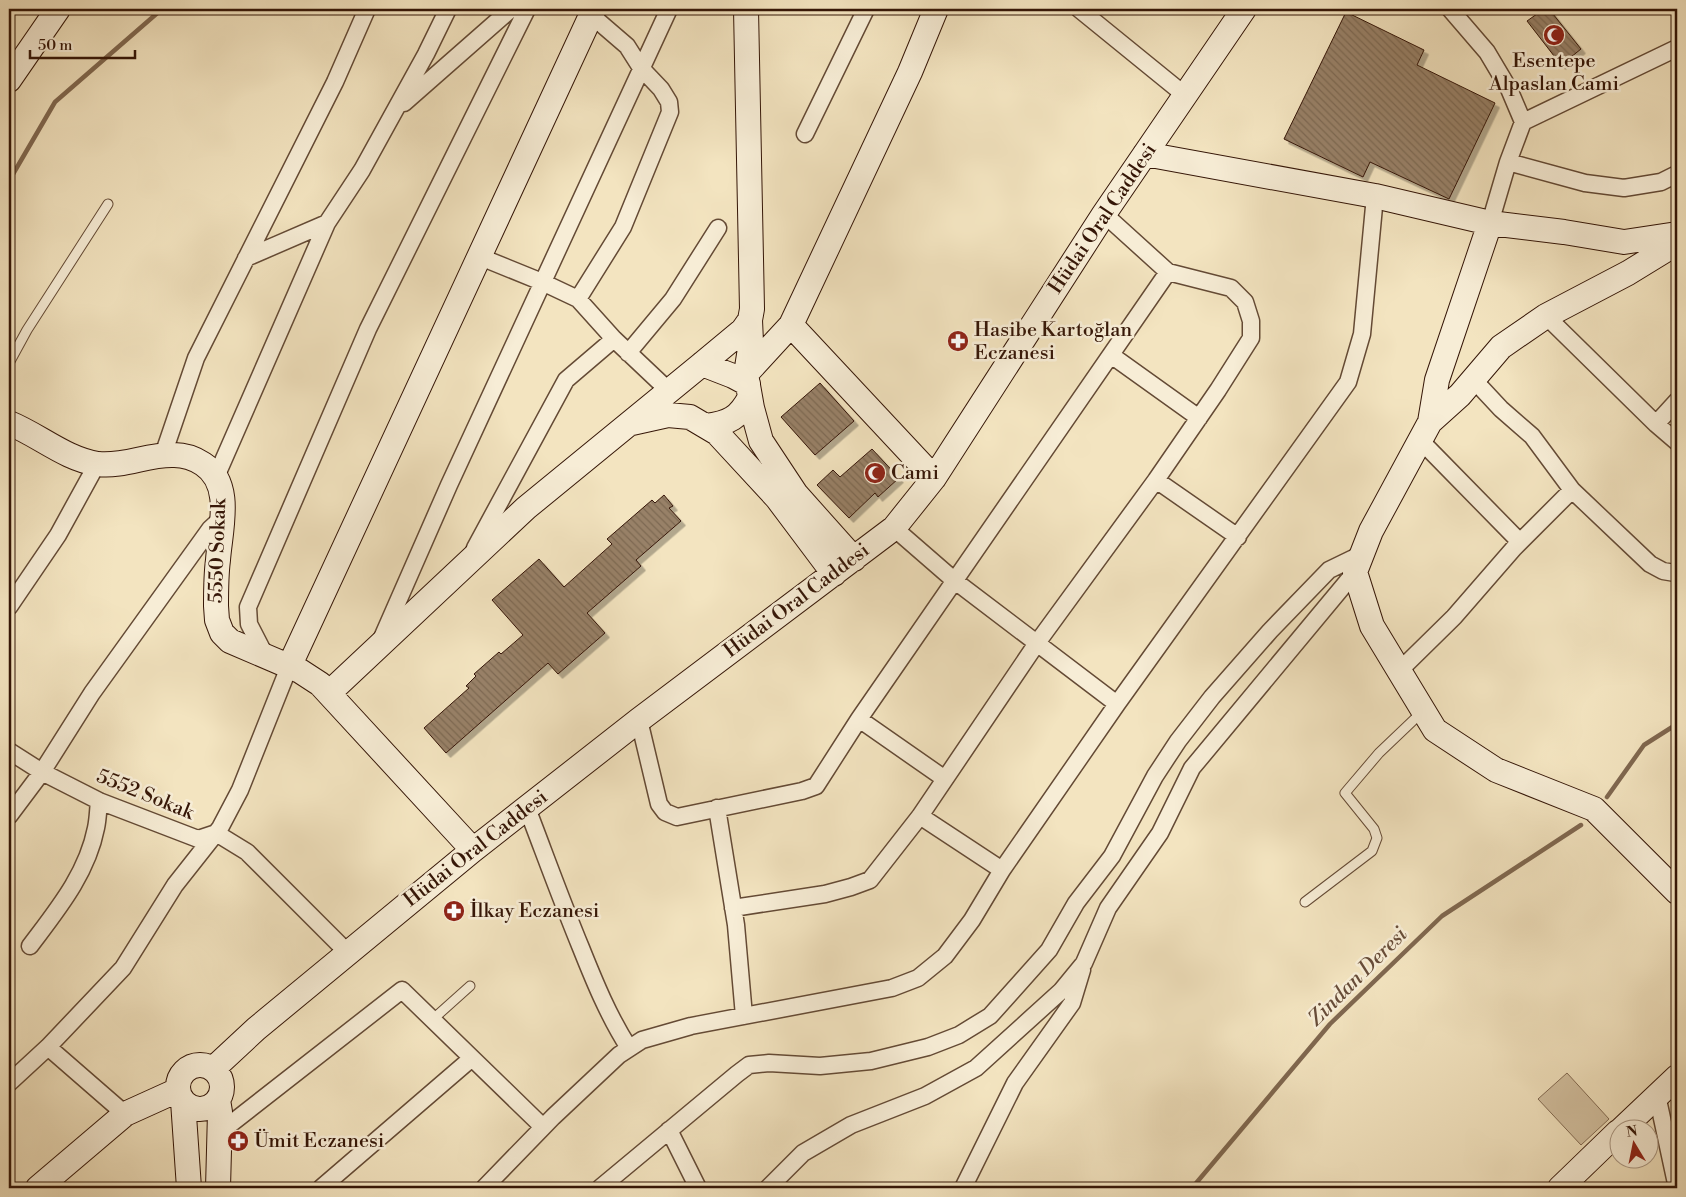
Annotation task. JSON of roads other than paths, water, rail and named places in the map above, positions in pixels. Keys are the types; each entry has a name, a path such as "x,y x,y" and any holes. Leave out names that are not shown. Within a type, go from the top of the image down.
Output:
{"street":[{"path":"9,80 58,9"},
{"path":"163,455 196,358 335,82 367,9"},
{"path":"216,477 327,223 362,170 395,112 448,9"},
{"path":"266,657 249,624 248,608 368,329 527,9"},
{"path":"377,649 449,485 669,9"},
{"path":"628,424 668,416 720,424 736,417 743,411 748,385 752,309 746,9"},
{"path":"805,134 866,9"},
{"path":"748,385 791,325 910,72 936,9"},
{"path":"1079,9 1186,96"},
{"name":"Hüdai Oral Caddesi","path":"214,1069 256,1029 473,850 639,720 894,528 934,478 1104,214 1244,9"},
{"path":"963,1188 1015,1083 1072,1003 1084,962 1108,908 1160,832 1192,768 1358,563 1371,531 1425,431 1437,380 1490,223 1508,162 1523,122 1509,89 1487,52 1450,9"},
{"path":"395,112 509,10"},
{"path":"9,1083 48,1047 122,968 175,885 216,833 240,790 289,667 592,12 627,46 641,68 661,89 669,102 670,112 624,227 578,299"},
{"path":"1523,122 1677,48"},
{"path":"1145,154 1375,196 1490,223 1624,242 1677,234"},
{"path":"1508,162 1585,183 1624,188 1661,182 1677,174"},
{"path":"484,1188 543,1127 619,1055 642,1040 691,1026 892,988 918,978 944,956 972,920 1002,870 1117,704 1348,382 1362,334 1375,196"},
{"path":"733,908 825,894 870,880 920,816 1037,643 1199,418 1251,338 1251,321 1245,302 1231,288 1168,272 1104,214"},
{"path":"246,258 327,223"},
{"path":"628,353 673,299 718,228"},
{"path":"1425,431 1460,395 1501,347 1546,316 1628,273 1677,243"},
{"path":"478,256 578,299 614,339 669,391 698,422 716,433 777,498 834,574"},
{"path":"639,720 658,804 665,812 677,817 802,791 816,786 859,719 1168,272"},
{"path":"1546,316 1656,424 1677,442"},
{"path":"750,320 791,325 934,478"},
{"path":"330,692 526,508 743,330 750,320"},
{"path":"467,563 566,380 614,339"},
{"path":"1111,355 1199,418"},
{"path":"702,364 733,376 748,385 761,441 796,494 854,559"},
{"path":"1474,379 1501,409 1532,436 1572,490 1650,564 1663,571 1677,572"},
{"path":"1656,424 1677,400"},
{"name":"5550 Sokak","path":"9,423 24,429 63,453 98,464 110,464 163,455 187,456 208,467 216,477 222,501 216,606 217,620 225,637 311,677 330,692 473,850"},
{"path":"1425,431 1520,542"},
{"path":"9,607 58,535 98,464"},
{"path":"1156,480 1238,537"},
{"path":"1398,672 1454,617 1520,542 1572,490"},
{"path":"9,816 42,772 98,686 210,529 222,518"},
{"path":"894,528 955,581 1117,704"},
{"path":"1358,563 1372,626 1398,672 1435,730 1496,770 1594,809 1677,892"},
{"path":"600,1188 749,1065 768,1063 820,1066 871,1062 928,1047 959,1035 990,1016 1049,950 1076,904 1112,856 1155,776 1178,741 1212,697 1270,631 1329,570 1358,563"},
{"path":"859,719 945,780"},
{"name":"5552 Sokak","path":"9,751 42,772 99,801 198,839 216,833 247,852 348,953"},
{"path":"30,946 68,896 87,858 96,828 99,801"},
{"path":"528,808 562,902 597,988 615,1026 629,1048"},
{"path":"717,808 733,908 744,1016"},
{"path":"920,816 1002,870"},
{"path":"768,1188 803,1153 851,1125 925,1096 976,1068 1062,991 1084,962"},
{"path":"219,1133 402,990 543,1127"},
{"path":"48,1047 125,1114"},
{"path":"321,1188 472,1058"},
{"path":"181,1096 192,1107 204,1108 218,1100 221,1094 222,1083 214,1069 208,1066 196,1065 186,1070 179,1079 189,1188"},
{"path":"1631,1120 1677,1077"},
{"path":"1657,1095 1677,1188"},
{"path":"38,1188 125,1114 181,1096"},
{"path":"218,1100 220,1112 218,1188"},
{"path":"670,1130 698,1188"},
{"path":"1560,1188 1608,1142"}],"lane":[{"path":"9,363 26,330 108,204"},
{"path":"1305,902 1372,851 1377,838 1374,829 1345,793 1379,753 1423,711"},
{"path":"432,1020 470,986"}],"waterway":[{"path":"9,181 55,102 162,9"},
{"name":"Zindan Deresi","path":"1607,797 1644,745 1677,724"},
{"name":"Zindan Deresi","path":"1192,1188 1330,1024 1442,916 1581,825"}],"place":[{"name":"Esentepe Alpaslan Cami","path":"1554,35"},
{"name":"Hasibe Kartoğlan Eczanesi","path":"958,341"},
{"name":"Cami","path":"875,473"},
{"name":"İlkay Eczanesi","path":"454,911"},
{"name":"Ümit Eczanesi","path":"238,1141"}]}
